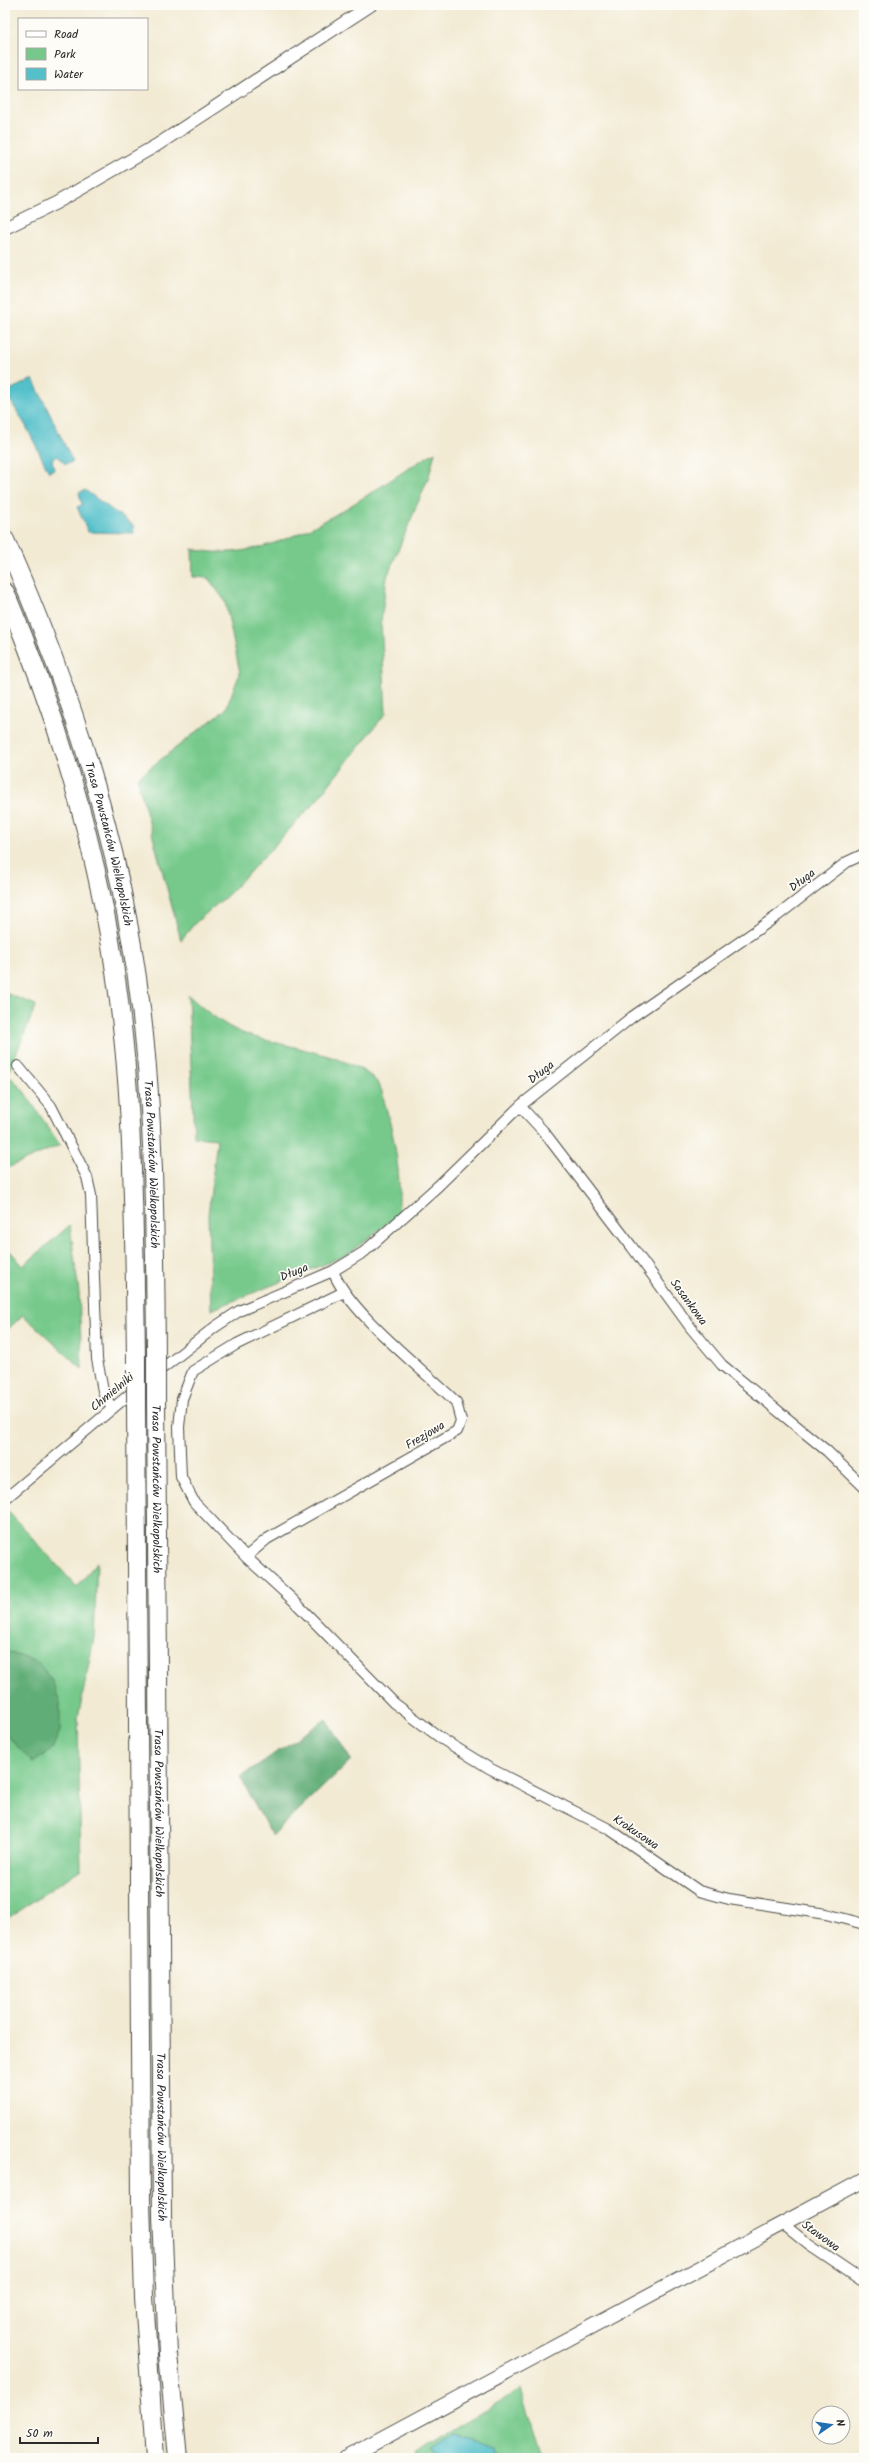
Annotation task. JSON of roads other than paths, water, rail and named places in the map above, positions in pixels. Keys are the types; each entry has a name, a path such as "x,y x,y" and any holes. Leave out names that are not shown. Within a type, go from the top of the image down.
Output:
{"highway":[{"name":"Trasa Powstańców Wielkopolskich","path":"5,540 30,595 74,718 92,777 126,917 141,1006 149,1094 154,1203 156,1357 162,2216 168,2354 178,2458"},
{"name":"Trasa Powstańców Wielkopolskich","path":"5,592 22,631 51,714 75,790 104,908 117,989 129,1104 134,1212 136,1359 141,2202 144,2297 155,2458"}],"main road":[{"path":"346,2458 864,2180"}],"street":[{"path":"5,228 39,211 157,145 371,5"},
{"name":"Długa","path":"239,1311 333,1271 353,1260 381,1238 493,1134 520,1106 632,1017 776,916 847,862 864,854"},
{"path":"18,1066 51,1106 87,1177 91,1195 97,1359 103,1391 112,1409"},
{"name":"Sasankowa","path":"520,1106 544,1132 632,1247 691,1328 722,1365 817,1443 864,1487"},
{"name":"Frezjowa","path":"246,1557 267,1539 457,1431 461,1421 456,1402 369,1320 344,1292 333,1271"},
{"name":"Krokusowa","path":"344,1292 237,1344 193,1371 182,1399 180,1427 181,1477 194,1502 246,1557 292,1599 394,1703 409,1715 488,1768 609,1829 699,1891 729,1899 826,1914 864,1924"},
{"name":"Chmielniki","path":"5,1499 168,1362 239,1311"},
{"name":"Stawowa","path":"784,2224 809,2245 864,2282"}],"water":[{"path":"33,379 73,462 65,464 58,456 52,459 54,469 49,472 26,426 5,392"},
{"path":"85,490 134,526 133,533 88,532 77,507 82,505 79,493"},
{"path":"452,2434 469,2437 495,2452 496,2458 443,2458 432,2448"}]}
